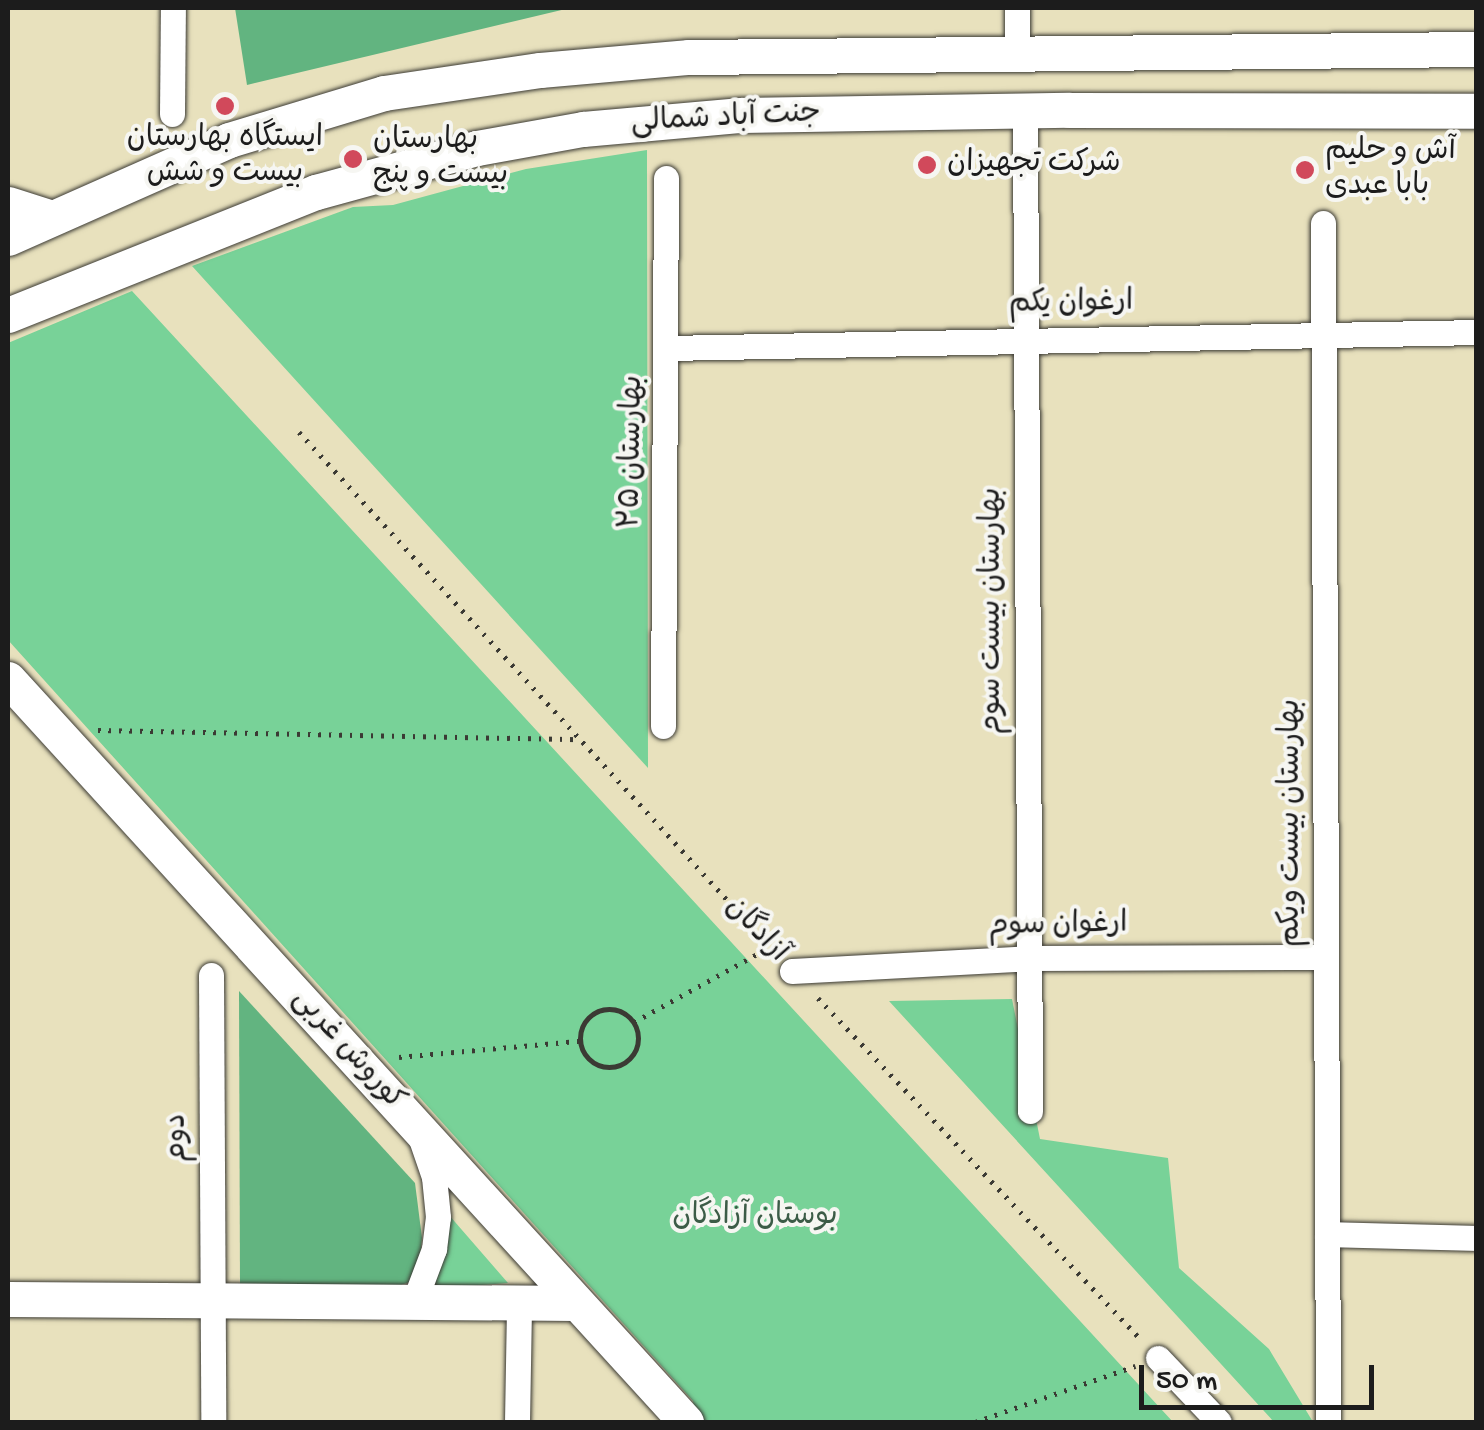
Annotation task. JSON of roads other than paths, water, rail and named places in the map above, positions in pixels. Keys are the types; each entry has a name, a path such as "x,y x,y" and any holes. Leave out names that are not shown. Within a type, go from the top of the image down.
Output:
{"main road":[{"name":"جنت آباد شمالی","path":"8,238 229,140 384,93 608,62 1018,52 1476,49"},
{"name":"جنت آباد شمالی","path":"8,315 316,192 477,148 583,129 742,116 1025,110 1476,111"},
{"path":"8,204 52,218"},
{"name":"کوروش غربی","path":"8,679 686,1422"},
{"path":"8,1299 576,1302"}],"street":[{"path":"172,114 173,8"},
{"path":"1018,8 1018,52"},
{"name":"بهارستان بیست سوم","path":"1025,110 1030,1111"},
{"name":"بهارستان ۲۵","path":"663,726 666,178"},
{"name":"بهارستان بیست ویکم","path":"1323,223 1328,1422"},
{"name":"ارغوان یکم","path":"668,348 1323,332 1476,332"},
{"name":"ارغوان سوم","path":"792,971 1029,958 1326,957"},
{"name":"دوم","path":"211,974 212,1422"},
{"path":"414,1302 434,1249 438,1216 434,1177 418,1129"},
{"path":"1327,1234 1476,1238"},
{"path":"517,1422 519,1302"},
{"path":"1158,1358 1219,1422"}],"place":[{"name":"ایستگاه بهارستان بیست و شش","path":"225,106"},
{"name":"بهارستان بیست و پنج","path":"353,159"},
{"name":"شرکت تجهیزان","path":"927,165"},
{"name":"آش و حلیم بابا عبدی","path":"1305,170"}],"park label":[{"name":"بوستان آزادگان","path":"755,1218"}]}
